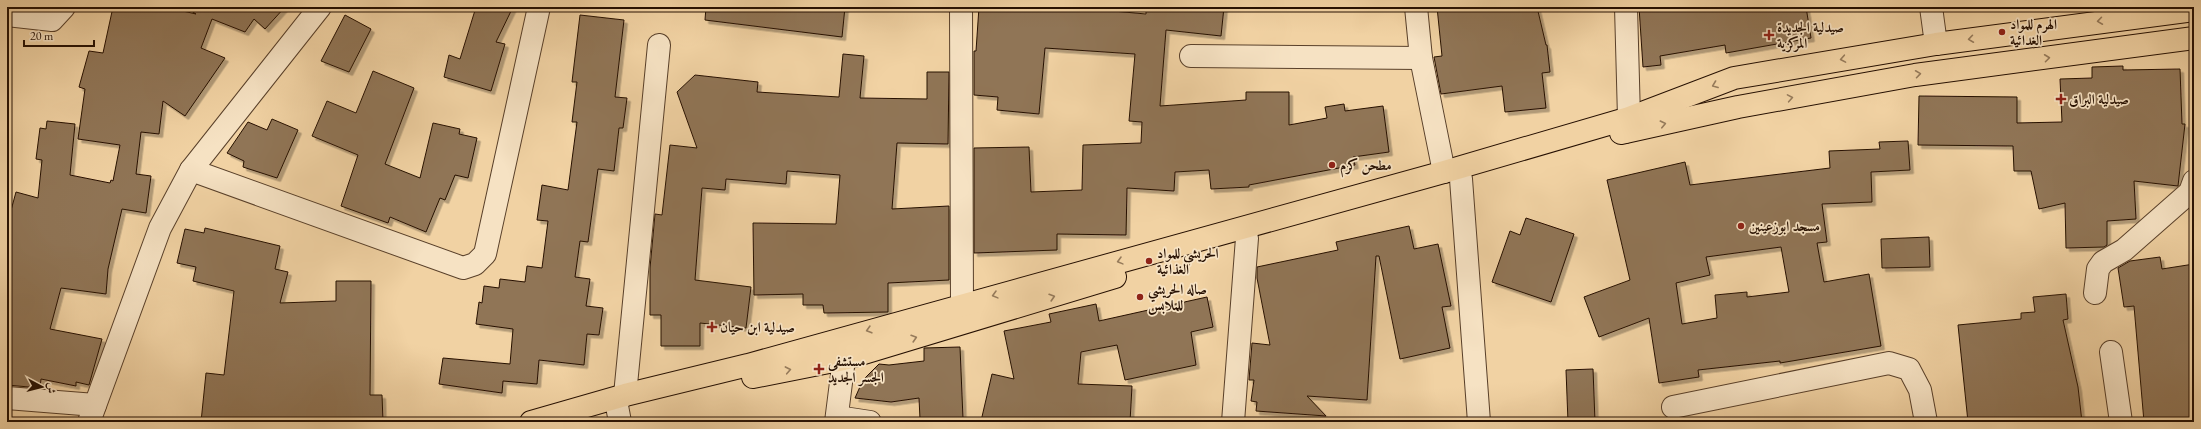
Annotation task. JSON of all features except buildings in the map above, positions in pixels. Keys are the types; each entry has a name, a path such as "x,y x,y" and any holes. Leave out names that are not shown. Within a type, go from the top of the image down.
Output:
{"main road":[{"path":"1627,125 1734,78 1936,44 2194,10"},
{"path":"559,422 723,382 844,359 1453,175 1627,125 1916,75 2194,38"},
{"path":"530,422 621,408 748,365 962,304 1453,175"}],"street":[{"path":"7,15 52,20 64,7"},
{"path":"7,398 92,413 160,228 191,170 320,7"},
{"path":"191,170 463,268 475,264 485,254 540,7"},
{"path":"961,7 962,304"},
{"path":"1416,7 1422,58 1453,175 1478,422"},
{"path":"1626,7 1627,125"},
{"path":"1931,7 1936,44"},
{"path":"621,408 659,45"},
{"path":"1191,56 1422,58"},
{"path":"2095,294 2098,269 2103,262 2124,250 2190,192 2194,181"},
{"path":"1233,422 1247,238"},
{"path":"2111,352 2121,422"},
{"path":"844,359 837,419 870,422"},
{"path":"1672,407 1889,363 1909,369 1920,390 1926,422"}],"place":[{"name":"الهرم للمواد الغدائية","path":"2002,32"},
{"name":"صيدلية الجديدة المركزية","path":"1769,35"},
{"name":"صيدلية البراق","path":"2061,99"},
{"name":"مطحن كرم","path":"1332,165"},
{"name":"مسجد ابوزعينين","path":"1741,226"},
{"name":"الحريشي للمواد الغذائية","path":"1149,261"},
{"name":"صاله الحريشي للملابس","path":"1140,297"},
{"name":"صيدلية ابن حيان","path":"712,327"},
{"name":"مستشفى الجسر الجديد","path":"819,369"}]}
